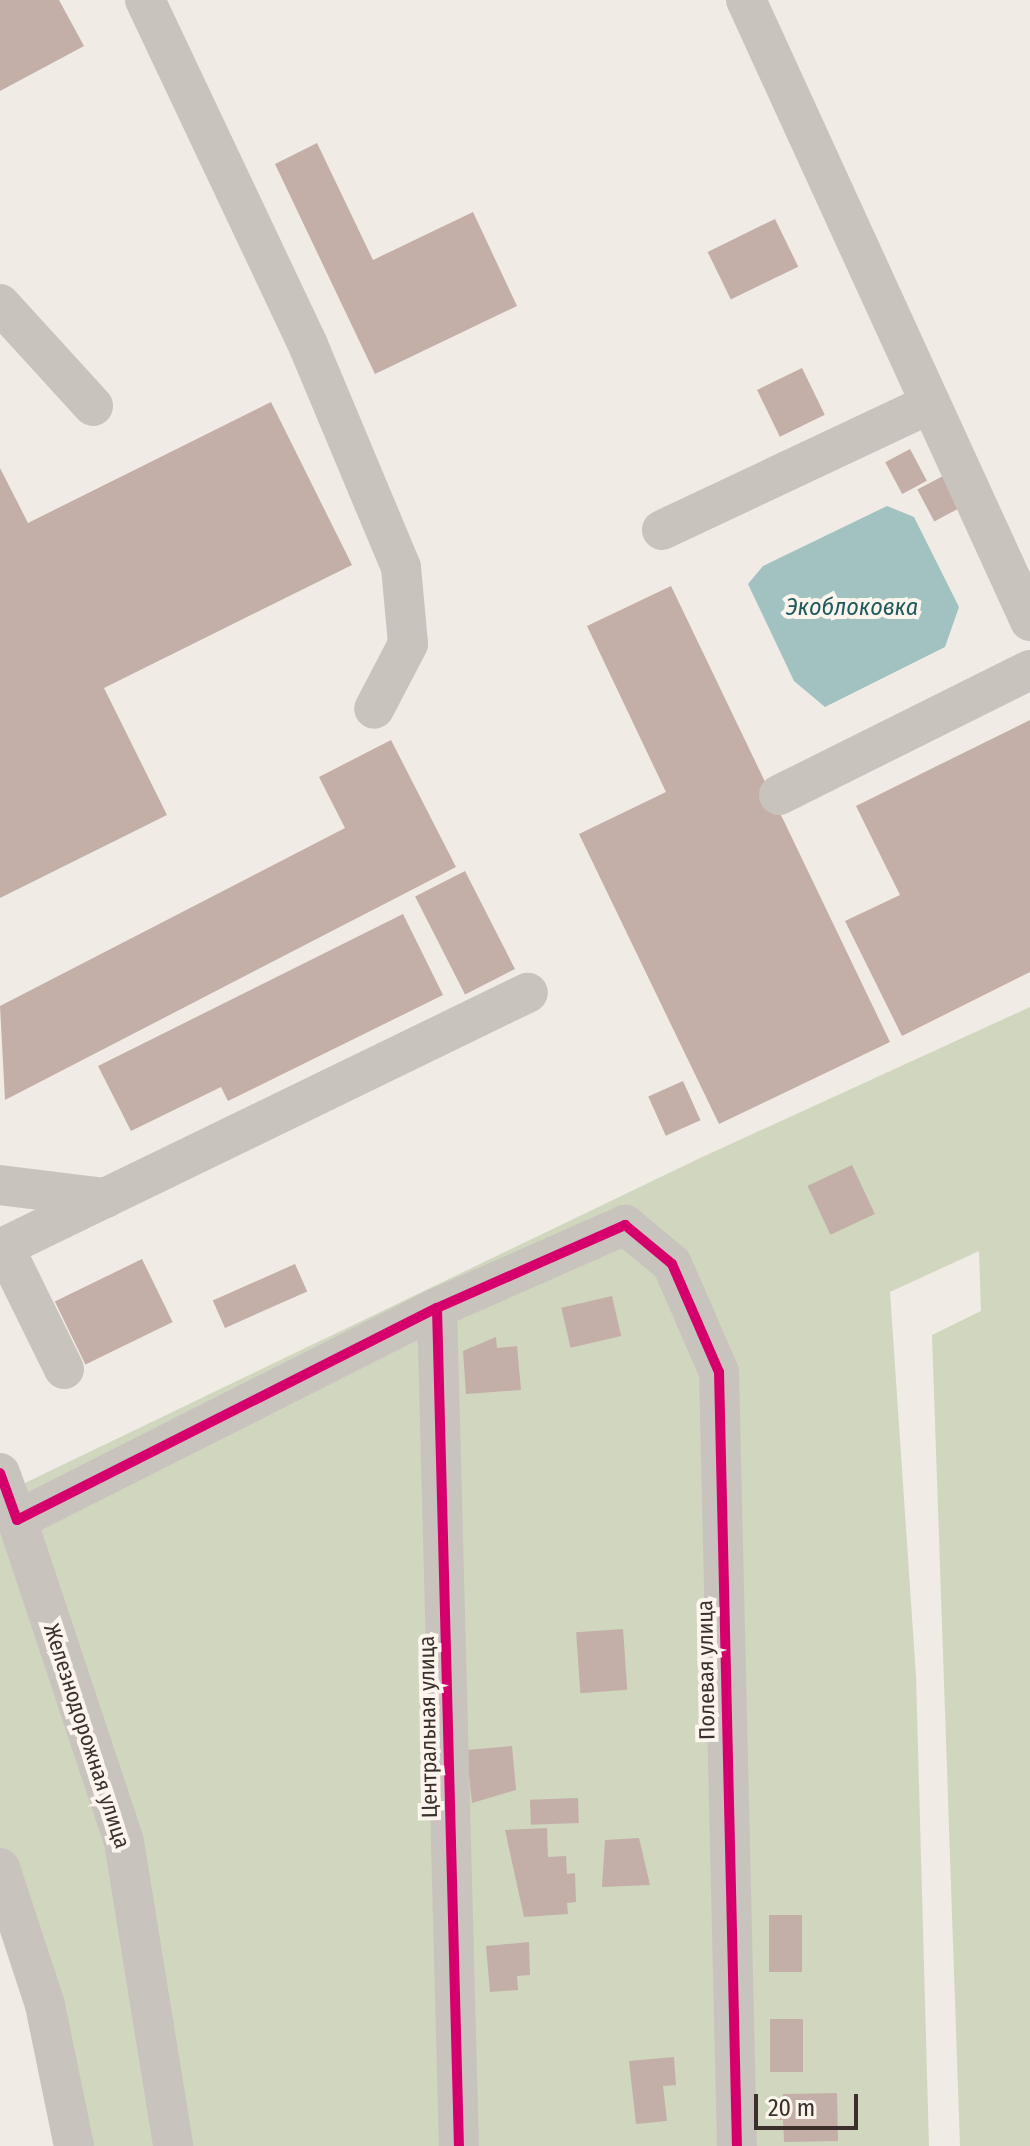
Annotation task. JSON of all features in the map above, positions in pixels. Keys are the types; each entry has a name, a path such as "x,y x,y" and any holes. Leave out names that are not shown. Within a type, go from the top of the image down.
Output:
{"street":[{"path":"145,0 308,345 401,567 408,644 374,709"},
{"path":"746,0 1030,621"},
{"path":"0,304 93,406"},
{"path":"662,530 930,404"},
{"path":"779,795 1030,670"},
{"path":"64,1369 4,1247 528,993"},
{"path":"0,1185 105,1198"},
{"name":"Полевая улица","path":"437,1308 625,1225 672,1264 719,1372 737,2146"},
{"path":"17,1520 437,1308"},
{"name":"Центральная улица","path":"437,1308 459,2146"},
{"name":"Железнодорожная улица","path":"0,1473 124,1842 173,2146"},
{"path":"0,1868 45,2005 74,2146"}],"green space":[{"path":"1030,1007 1030,2146 960,2146 932,1335 981,1311 979,1251 890,1292 916,1676 929,2146 61,2146 0,1886 0,1495 698,1159"}],"water":[{"name":"Экоблоковка","path":"887,506 914,517 959,607 945,647 825,707 794,681 748,584 763,566"}],"building":[{"path":"0,0 59,0 84,46 0,91"},
{"path":"317,143 373,260 473,212 517,306 375,374 275,164"},
{"path":"775,219 798,267 731,300 708,252"},
{"path":"802,368 825,415 780,437 757,390"},
{"path":"271,402 352,565 104,688 167,815 0,898 0,468 28,523"},
{"path":"910,449 927,481 902,494 885,462"},
{"path":"943,476 960,508 934,521 917,490"},
{"path":"671,586 890,1042 719,1124 579,834 666,792 587,626"},
{"path":"1030,720 1030,972 902,1036 845,921 900,895 856,806"},
{"path":"391,740 456,867 5,1100 0,1006 345,828 319,777"},
{"path":"465,871 515,969 465,994 415,896"},
{"path":"403,914 443,995 228,1101 221,1087 131,1131 98,1066"},
{"path":"683,1081 700,1120 666,1136 648,1096"},
{"path":"852,1165 875,1214 830,1235 808,1186"},
{"path":"142,1259 173,1322 86,1364 55,1302"},
{"path":"295,1264 307,1291 225,1328 213,1301"},
{"path":"612,1296 621,1336 571,1348 561,1308"},
{"path":"496,1337 497,1348 517,1346 521,1390 466,1394 463,1351"},
{"path":"623,1629 627,1690 580,1693 576,1632"},
{"path":"512,1746 516,1790 472,1803 466,1750"},
{"path":"578,1798 579,1823 531,1825 530,1800"},
{"path":"547,1828 548,1857 566,1856 567,1874 575,1873 576,1902 567,1903 568,1914 524,1917 505,1830"},
{"path":"639,1838 650,1885 602,1887 605,1840"},
{"path":"769,1915 802,1915 802,1972 769,1972"},
{"path":"529,1942 530,1975 517,1976 518,1990 490,1992 486,1946"},
{"path":"770,2019 803,2019 803,2072 770,2072"},
{"path":"674,2057 676,2085 663,2086 667,2121 636,2124 629,2061"},
{"path":"837,2093 838,2141 784,2142 783,2120 776,2120 783,2094"}],"cycle path":[{"path":"0,1473 17,1520 437,1308 625,1225 672,1264 719,1372 737,2146"},
{"path":"437,1308 459,2146"}]}
